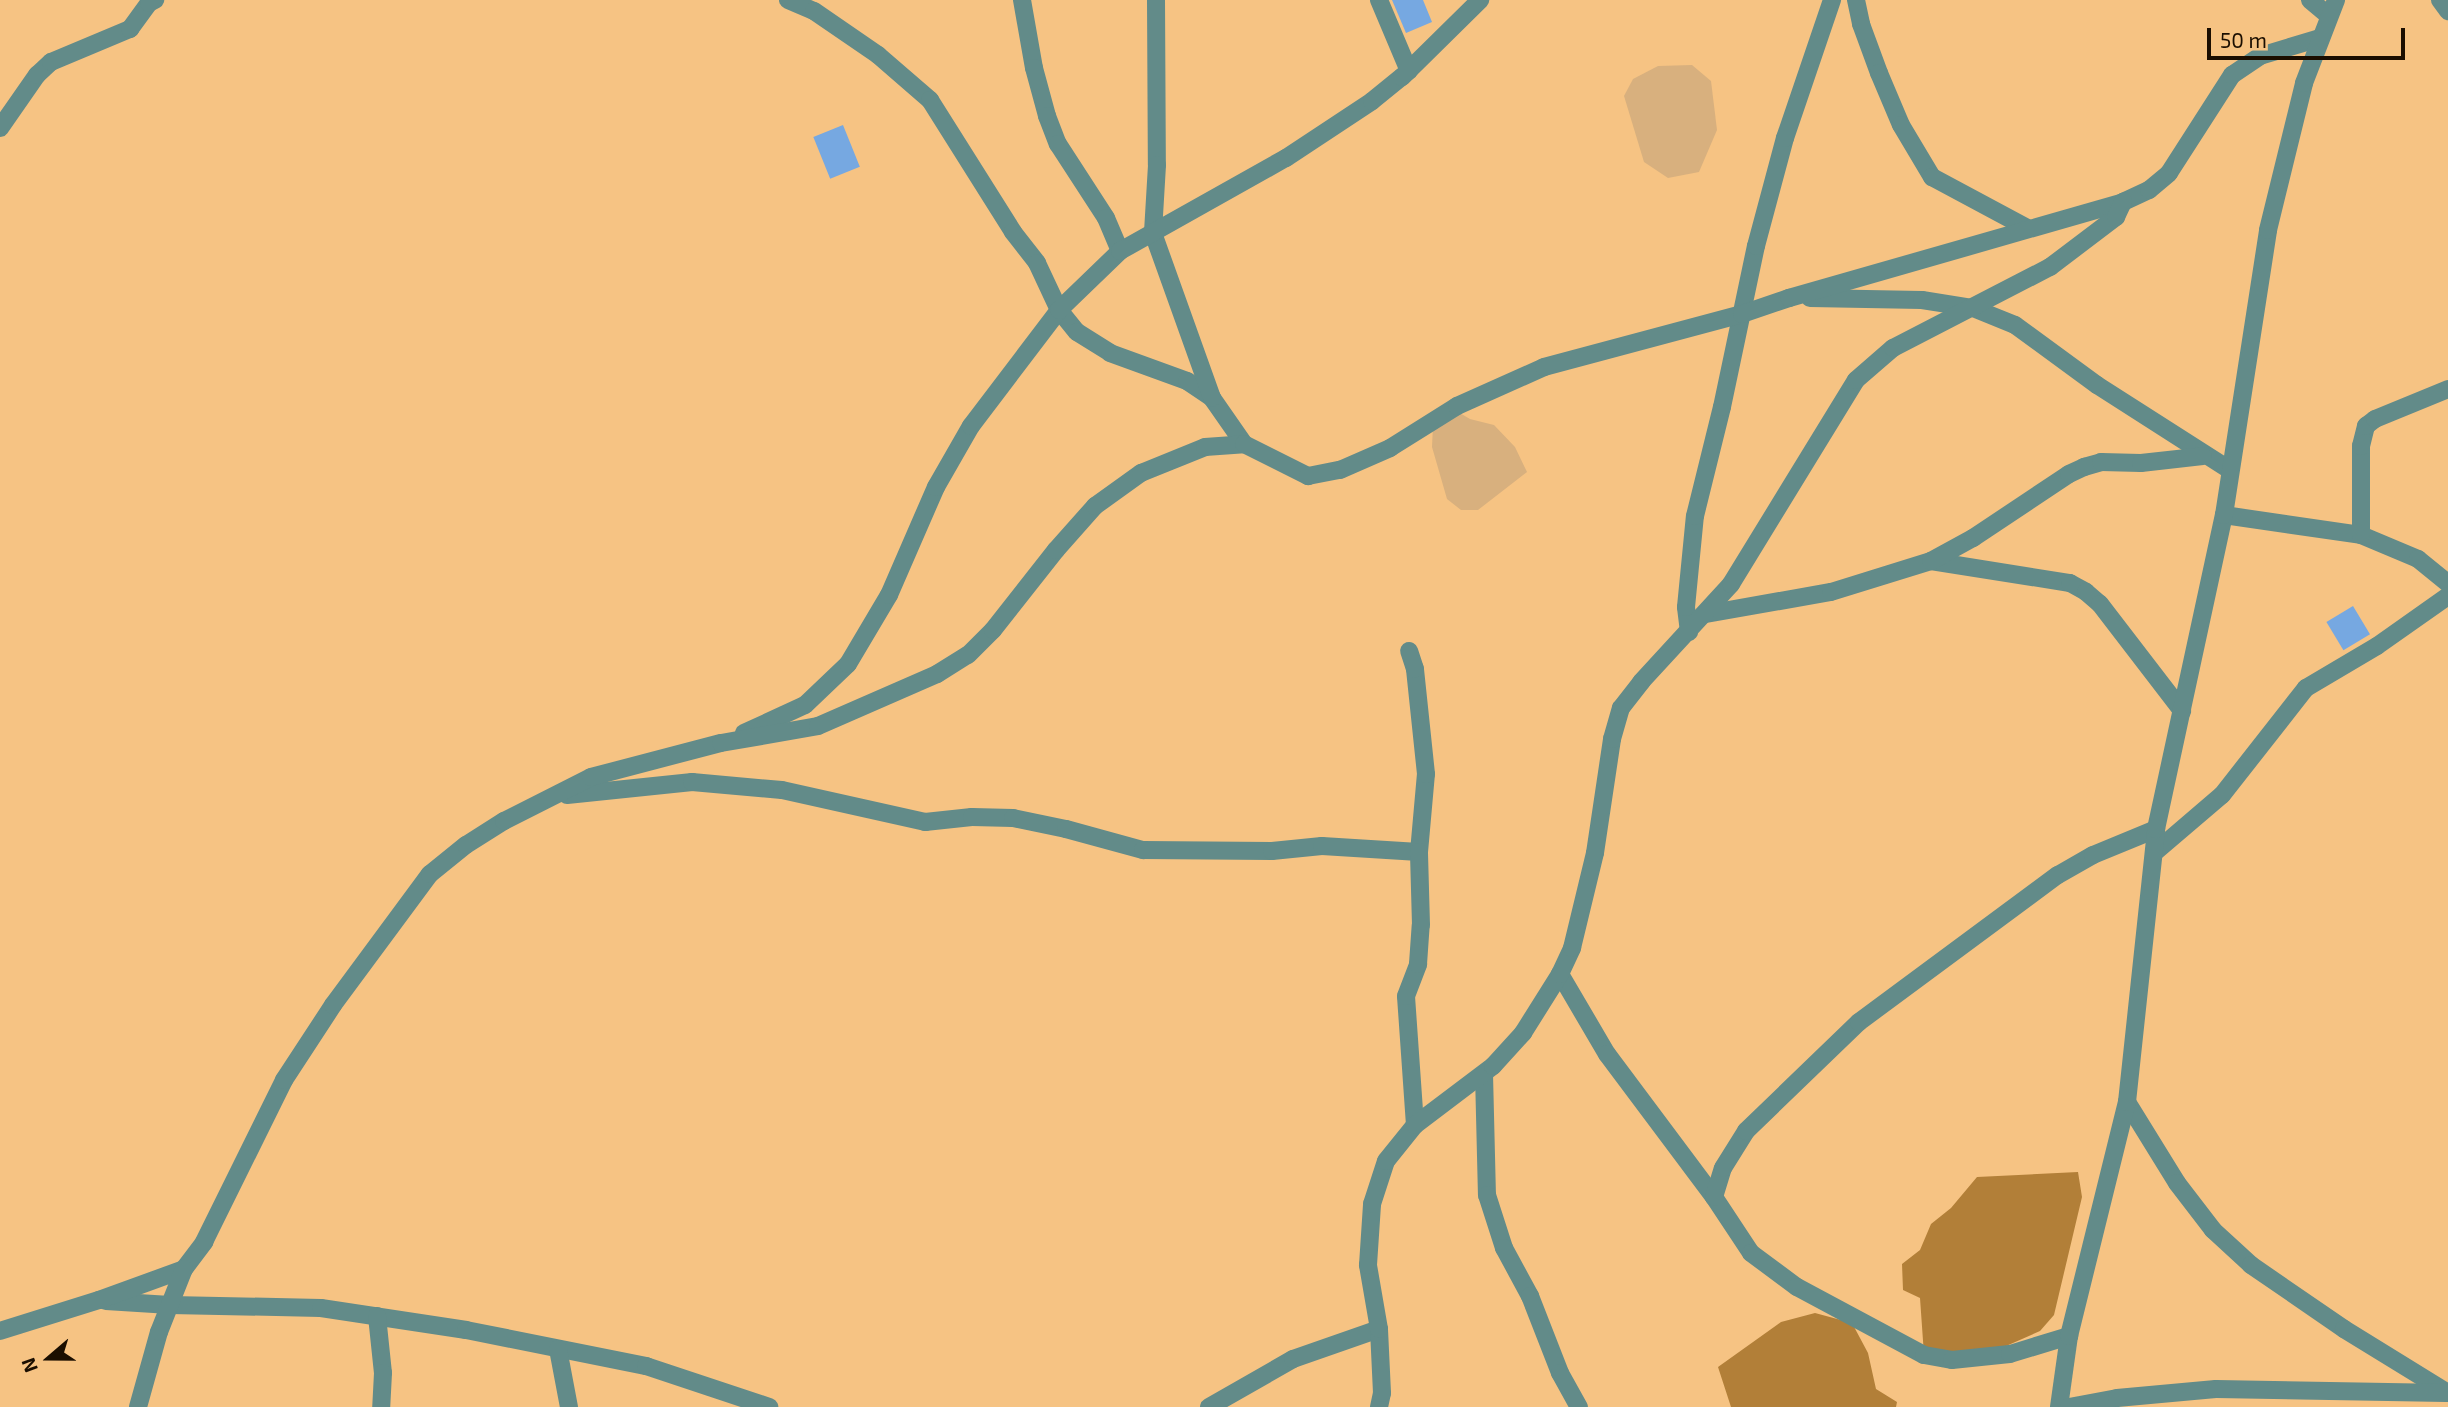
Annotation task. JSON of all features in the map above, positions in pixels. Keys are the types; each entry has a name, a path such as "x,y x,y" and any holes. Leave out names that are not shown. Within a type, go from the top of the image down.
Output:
{"street":[{"path":"0,128 37,75 51,62 130,29 149,3 155,0"},
{"path":"788,0 814,11 878,55 930,100 1013,232 1037,263 1059,310 1077,332 1110,354 1187,381 1212,398"},
{"path":"1022,0 1034,68 1047,116 1058,144 1106,218 1120,251"},
{"path":"1156,0 1157,165 1153,233 1212,398 1244,444 1308,476 1340,470 1390,448 1457,406 1544,367 1742,314 2027,228 2123,202 2149,190 2169,173 2232,75 2260,56 2320,38"},
{"path":"1379,0 1409,71"},
{"path":"721,743 805,705 848,664 889,595 936,487 971,426 1059,310 1120,251 1344,121 1409,71 1480,0"},
{"path":"1689,632 1686,607 1695,516 1756,246 1785,138 1832,0"},
{"path":"1856,0 1861,24 1879,74 1901,125 1932,177 2027,228"},
{"path":"2059,1407 2069,1336 2127,1102 2156,829 2224,515 2268,230 2304,83 2332,8 2310,0"},
{"path":"2440,0 2448,11"},
{"path":"1379,1407 1382,1393 1379,1329 1368,1265 1373,1204 1386,1161 1416,1125 1484,1073 1524,1032 1560,974 1572,948 1595,853 1612,739 1621,708 1641,681 1731,584 1856,380 1893,348 2050,267 2116,217 2123,202"},
{"path":"1789,298 1922,300 1973,308 2015,326 2203,456 2230,470"},
{"path":"2361,535 2361,446 2366,426 2375,419 2448,389"},
{"path":"138,1407 184,1269 204,1242 284,1080 333,1005 430,874 485,833 591,777 721,743 818,726 937,674 968,656 993,630 1056,550 1095,506 1141,473 1205,447 1244,444"},
{"path":"1706,614 1831,592 1931,561 1973,538 2069,474 2084,467 2101,462 2141,463 2203,456"},
{"path":"2224,515 2361,535 2418,559 2448,583"},
{"path":"1931,561 2070,583 2086,592 2100,604 2182,711"},
{"path":"2154,853 2222,795 2306,688 2377,646 2448,596"},
{"path":"1409,651 1415,669 1426,774 1419,852 1421,925 1418,964 1406,996 1416,1125"},
{"path":"550,798 641,785 692,782 782,790 925,822 972,817 1013,818 1143,850 1272,851 1322,846 1419,852"},
{"path":"1714,1197 1723,1168 1746,1131 1859,1022 2059,875 2093,855 2156,829"},
{"path":"1560,974 1607,1054 1714,1197 1751,1253 1797,1287 1924,1355 1952,1360 2010,1354 2069,1336"},
{"path":"1484,1073 1487,1195 1504,1248 1530,1296 1560,1373 1579,1407"},
{"path":"2069,1407 2117,1398 2216,1389 2448,1393 2344,1329 2250,1265 2213,1230 2177,1183 2127,1102"},
{"path":"0,1331 99,1300 184,1269"},
{"path":"99,1300 170,1305 321,1308 377,1316 646,1366 769,1407"},
{"path":"377,1316 383,1373 381,1407"},
{"path":"1209,1407 1293,1359 1379,1329"},
{"path":"558,1349 569,1407"}],"shaded area":[{"path":"1692,65 1711,81 1717,130 1699,172 1668,178 1644,162 1624,96 1633,79 1658,66"},
{"path":"1458,412 1470,419 1494,425 1515,447 1527,472 1478,510 1461,510 1447,499 1432,447 1433,425"},
{"path":"2078,1172 2082,1197 2054,1315 2040,1331 1997,1350 1924,1355 1920,1298 1903,1290 1902,1264 1920,1250 1931,1224 1951,1208 1977,1177"},
{"path":"1815,1313 1852,1323 1868,1353 1876,1389 1897,1402 1896,1407 1731,1407 1718,1367 1781,1322"}],"building":[{"path":"1392,0 1423,0 1432,22 1406,33"},
{"path":"843,125 860,167 830,179 813,137"},
{"path":"2353,606 2370,634 2343,650 2326,622"}]}
